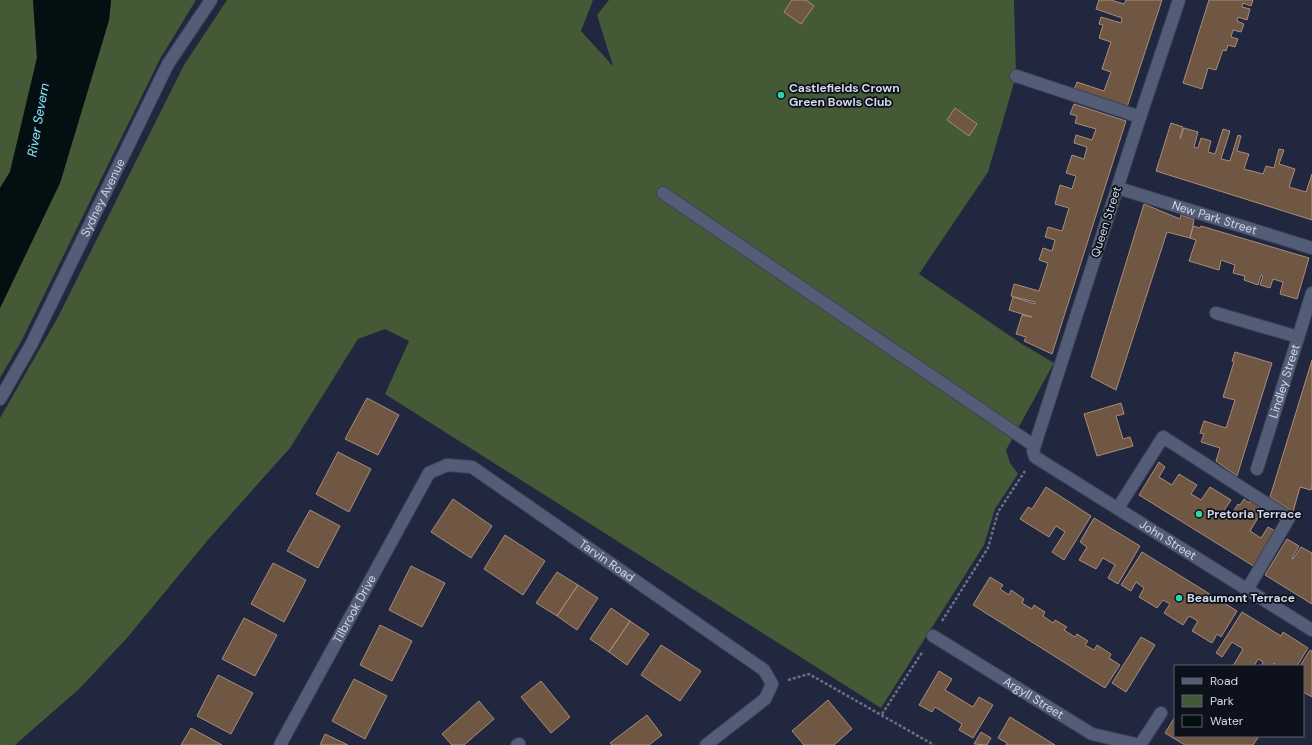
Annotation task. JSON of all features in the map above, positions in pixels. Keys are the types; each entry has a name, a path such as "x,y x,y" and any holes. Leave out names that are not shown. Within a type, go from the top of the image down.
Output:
{"street":[{"name":"Sydney Avenue","path":"0,399 31,345 168,64 211,0"},
{"name":"Queen Street","path":"1033,445 1179,0"},
{"path":"1016,76 1140,117"},
{"name":"New Park Street","path":"1118,188 1312,248"},
{"path":"663,193 1033,445 1035,457"},
{"name":"Lindley Street","path":"1257,469 1312,293"},
{"path":"1216,313 1298,337"},
{"path":"1118,508 1163,437 1289,518 1247,590"},
{"name":"John Street","path":"1035,457 1312,630"},
{"name":"Tarvin Road","path":"429,474 447,465 472,467 764,670 772,684"},
{"name":"Tilbrook Drive","path":"280,745 429,474"},
{"name":"Argyll Street","path":"933,636 1092,734 1140,745"},
{"path":"706,745 765,699 772,684"},
{"path":"1140,745 1161,713"}],"path":[{"path":"882,714 988,548 998,512 1035,457"},
{"path":"772,684 809,674 882,714 934,745"}],"green space":[{"path":"0,0 33,0 37,58 10,172 0,188"},
{"path":"111,0 196,0 160,59 22,340 0,378 0,308 60,183 109,20"},
{"path":"227,0 593,0 581,31 613,66 597,15 609,0 1014,0 1016,76 988,172 919,274 1022,344 1054,363 1006,450 1010,463 1018,474 995,509 984,545 881,708 385,394 409,341 385,329 358,339 290,448 207,541 127,638 79,689 15,745 0,745 0,418 58,317 184,65"}],"water":[{"name":"River Severn","path":"33,0 111,0 109,20 60,183 0,308 0,188 10,172 37,58"}],"building":[{"path":"792,0 806,0 814,6 801,24 784,12"},
{"path":"1099,0 1111,0 1124,4 1126,0 1162,0 1127,107 1074,90 1077,82 1104,91 1111,72 1102,69 1111,42 1099,38 1103,25 1099,24 1101,17 1121,23 1122,18 1096,9"},
{"path":"1209,0 1253,0 1251,6 1243,3 1242,7 1250,9 1247,20 1238,17 1237,21 1244,24 1241,32 1233,30 1231,37 1238,39 1235,47 1228,45 1226,51 1223,50 1216,70 1208,68 1202,89 1183,83"},
{"path":"1074,104 1126,121 1052,354 1024,341 1026,337 1016,334 1022,315 1032,317 1009,310 1013,297 1035,304 1035,302 1011,296 1014,284 1039,291 1048,263 1039,260 1043,248 1052,251 1055,240 1045,237 1048,227 1062,231 1069,208 1055,204 1060,185 1072,189 1076,176 1066,173 1072,155 1084,159 1087,147 1074,143 1076,135 1092,140 1096,129 1075,123 1077,116 1070,114"},
{"path":"955,108 977,124 969,136 947,120"},
{"path":"1171,123 1183,127 1180,139 1184,128 1198,132 1194,147 1198,148 1201,138 1211,141 1208,152 1215,154 1223,129 1230,131 1221,159 1230,161 1238,135 1241,136 1237,151 1249,154 1244,169 1263,174 1266,166 1274,168 1279,149 1284,150 1279,164 1295,169 1289,187 1306,192 1312,174 1312,220 1156,171"},
{"path":"1144,204 1180,219 1181,215 1194,219 1193,226 1190,238 1167,232 1116,390 1091,377"},
{"path":"1193,226 1200,228 1201,226 1309,258 1297,299 1280,294 1283,282 1273,279 1270,288 1260,285 1263,276 1261,275 1258,285 1244,280 1245,276 1233,273 1235,265 1221,260 1219,270 1189,261 1196,240 1190,238"},
{"path":"1235,352 1272,363 1237,476 1216,461 1220,448 1201,442 1204,434 1200,433 1204,421 1226,428 1235,400 1223,397 1234,362 1232,361"},
{"path":"1312,360 1312,486 1311,490 1300,487 1293,512 1270,497"},
{"path":"367,398 399,415 378,455 345,439"},
{"path":"1121,403 1124,414 1116,416 1123,439 1130,437 1133,446 1097,456 1084,414"},
{"path":"338,452 371,469 349,512 316,494"},
{"name":"Pretoria Terrace","path":"1159,462 1165,467 1159,477 1172,485 1179,474 1197,485 1191,494 1201,500 1210,487 1231,500 1223,512 1230,517 1238,504 1240,505 1244,499 1249,503 1251,498 1261,504 1258,509 1262,511 1250,531 1261,538 1268,527 1277,532 1255,567 1139,495"},
{"path":"1046,487 1091,516 1064,560 1052,552 1065,532 1056,526 1049,537 1020,519 1028,507 1032,509"},
{"path":"453,499 492,526 471,558 431,532"},
{"path":"310,510 340,526 318,568 287,551"},
{"path":"1094,518 1140,546 1118,584 1108,578 1115,565 1103,558 1096,569 1079,560 1087,547 1080,542"},
{"path":"505,535 545,561 523,595 484,569"},
{"path":"1287,539 1299,546 1292,558 1293,559 1301,547 1312,553 1312,604 1265,575"},
{"name":"Beaumont Terrace","path":"1142,552 1237,611 1221,637 1217,634 1212,643 1192,631 1198,621 1189,616 1183,625 1164,613 1170,604 1163,600 1157,608 1139,597 1144,588 1136,582 1131,591 1121,585"},
{"path":"273,563 306,580 284,622 251,604"},
{"path":"411,566 445,583 422,627 389,610"},
{"path":"557,572 578,585 557,616 536,603"},
{"path":"990,577 1003,585 1000,589 1009,595 1011,590 1024,599 1022,603 1032,609 1034,605 1045,612 1043,616 1053,623 1055,620 1067,627 1064,630 1075,637 1077,634 1088,641 1085,645 1094,650 1097,645 1111,654 1109,658 1120,665 1105,688 973,605"},
{"path":"578,585 598,598 577,630 557,616"},
{"path":"611,608 630,621 609,652 590,639"},
{"path":"1242,612 1281,636 1283,632 1308,648 1298,665 1276,665 1274,663 1273,665 1262,665 1263,662 1258,659 1255,665 1234,665 1243,649 1232,642 1222,657 1216,653"},
{"path":"244,618 277,635 255,676 222,659"},
{"path":"630,621 649,634 627,665 609,652"},
{"path":"380,625 412,641 392,681 360,665"},
{"path":"1141,637 1155,645 1126,692 1112,683"},
{"path":"661,645 701,671 680,701 641,675"},
{"path":"1310,650 1312,651 1312,697 1304,693 1304,665 1301,665"},
{"path":"939,671 952,679 945,690 973,707 979,697 993,705 973,738 959,730 962,724 935,707 932,712 919,705"},
{"path":"218,675 253,693 231,734 197,716"},
{"path":"354,679 387,696 365,739 332,721"},
{"path":"541,681 570,717 551,733 521,697"},
{"path":"828,700 852,729 834,745 804,745 792,731"},
{"path":"479,701 494,719 464,745 452,745 442,734"},
{"path":"647,715 662,735 649,745 612,745 610,743"},
{"path":"1010,717 1055,745 1006,745 1007,743 998,738"},
{"path":"1174,719 1174,737 1258,737 1253,745 1185,745 1165,733"},
{"path":"191,728 222,745 181,745"},
{"path":"981,732 991,738 987,745 974,744"},
{"path":"325,734 348,745 320,745"}],"place":[{"name":"Castlefields Crown Green Bowls Club","path":"781,95"},
{"name":"Pretoria Terrace","path":"1199,514"},
{"name":"Beaumont Terrace","path":"1179,598"}]}
